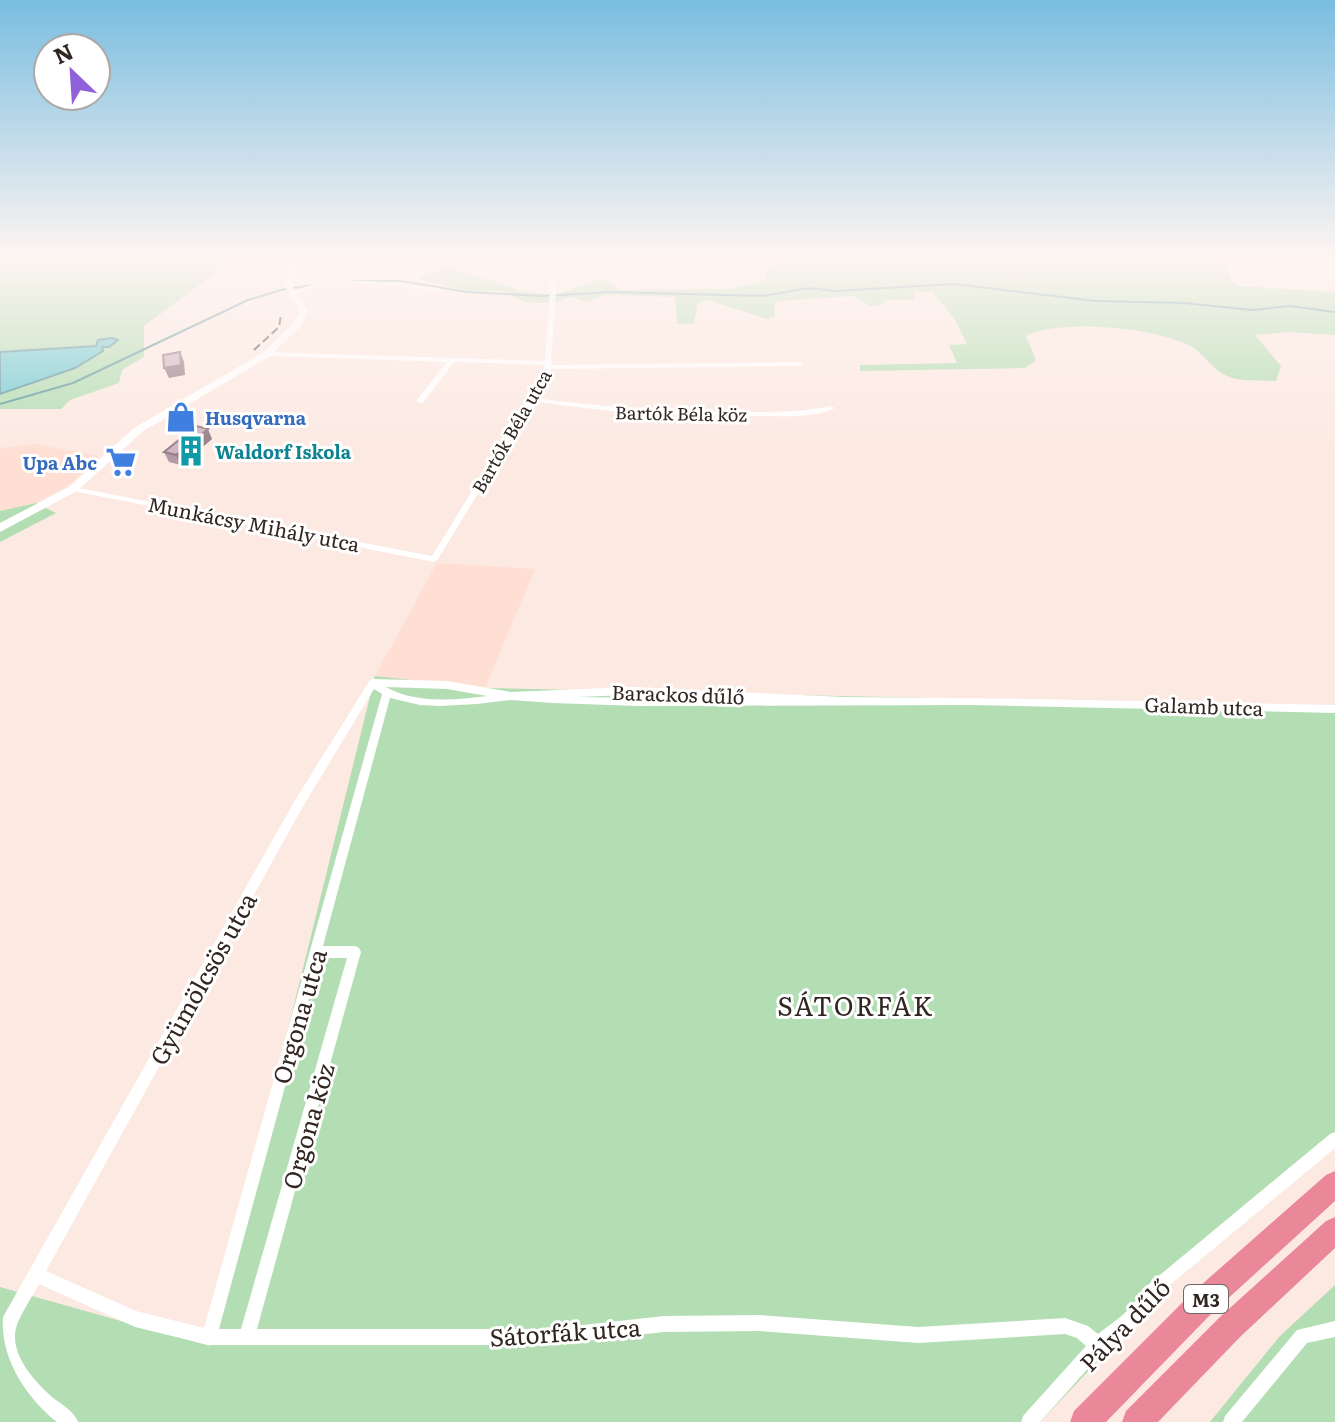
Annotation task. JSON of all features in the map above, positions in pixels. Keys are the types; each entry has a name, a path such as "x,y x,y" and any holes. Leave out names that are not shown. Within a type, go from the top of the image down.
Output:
{"highway":[{"name":"M3","path":"1085,1422 1202,1303 1335,1184"},
{"name":"M3","path":"1137,1422 1230,1327 1335,1230"}],"main road":[{"path":"0,528 73,489 152,420 267,354 296,323"}],"street":[{"name":"Bartók Béla utca","path":"434,559 550,365 552,323"},
{"path":"267,354 550,365 801,364"},
{"path":"420,401 453,359"},
{"name":"Bartók Béla köz","path":"532,399 596,410 641,413 807,413 831,408"},
{"name":"Munkácsy Mihály utca","path":"73,489 434,559"},
{"path":"373,683 386,695"},
{"name":"Barackos dűlő","path":"373,683 447,685 511,696"},
{"name":"Gyümölcsös utca","path":"62,1419 9,1362 5,1336 9,1323 298,805 373,683"},
{"name":"Barackos dűlő","path":"386,695 442,701 630,691 845,701 1072,702"},
{"name":"Orgona utca","path":"209,1337 386,695"},
{"name":"Galamb utca","path":"1072,702 1335,709"},
{"name":"Orgona köz","path":"247,1337 355,952 316,952"},
{"name":"Pálya dűlő","path":"1029,1422 1078,1371 1098,1345 1140,1313 1148,1294 1335,1139"},
{"name":"Sátorfák utca","path":"37,1275 135,1319 209,1337 547,1337 664,1324 760,1323 918,1335 1065,1326 1082,1332 1098,1345"},
{"path":"1231,1422 1303,1336 1328,1329"}],"shaded area":[{"path":"34,444 99,456 70,484 36,503 0,511 0,448"},
{"path":"437,563 535,569 485,688 375,676"}],"green space":[{"path":"0,323 148,323 144,326 144,357 122,370 119,383 70,400 61,409 0,409"},
{"path":"957,323 1335,323 1335,335 1289,332 1255,335 1281,366 1276,381 1232,378 1218,371 1194,348 1158,335 1086,327 1062,327 1026,336 1036,360 1025,368 860,371 860,365 957,363 949,345 967,344"},
{"path":"36,503 56,513 0,542 0,511"},
{"path":"375,676 485,688 1335,707 1335,1144 1189,1265 1040,1422 0,1422 0,1287 210,1346"},
{"path":"1335,1285 1335,1422 1210,1422 1280,1336"}],"water":[{"path":"98,340 118,340 109,347 102,347 103,351 75,368 0,394 0,352 96,346"}],"building":[{"path":"180,352 181,365 164,368 163,355"},
{"path":"196,426 208,429 176,455 164,452"}],"waterway":[{"path":"0,404 73,383 199,323"}],"railway":[{"path":"254,350 280,323"}],"place":[{"name":"Husqvarna","path":"181,417"},
{"name":"Waldorf Iskola","path":"191,451"},
{"name":"Upa Abc","path":"121,462"}],"district":[{"name":"SÁTORFÁK","path":"856,1004"}]}
